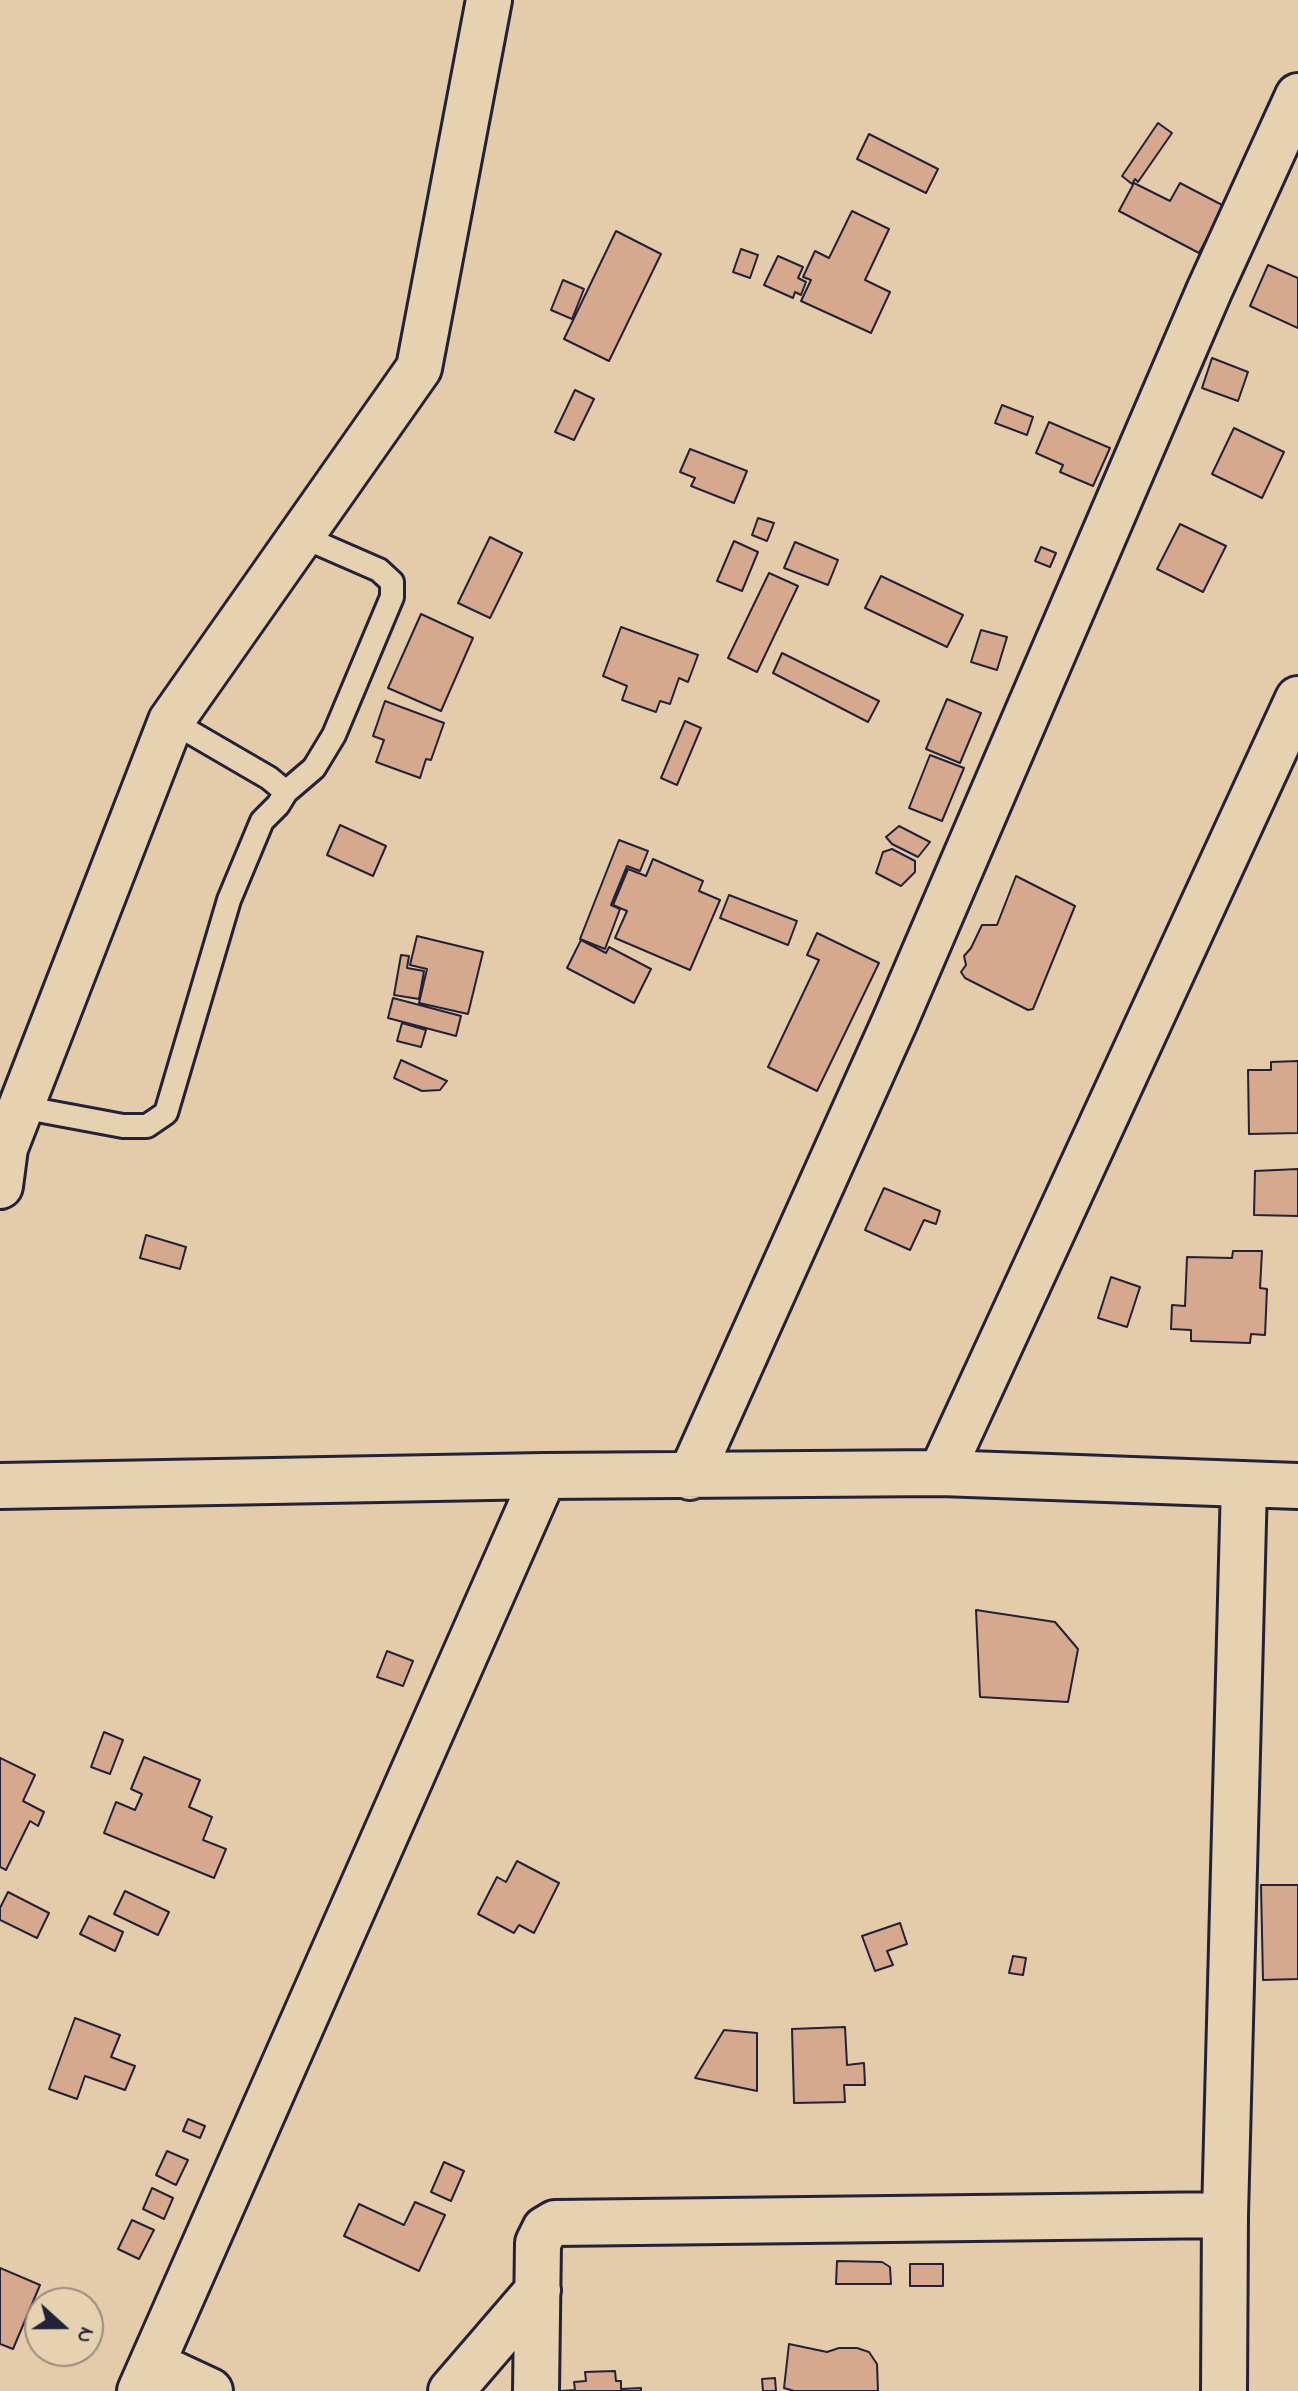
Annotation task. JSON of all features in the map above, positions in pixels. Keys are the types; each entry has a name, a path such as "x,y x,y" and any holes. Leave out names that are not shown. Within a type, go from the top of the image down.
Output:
{"street":[{"path":"0,1186 5,1148 171,721 419,368 489,0"},
{"path":"690,1477 895,1021 1202,305 1298,96"},
{"path":"941,1473 1298,699"},
{"path":"0,1486 544,1476 941,1473 1298,1486"},
{"path":"210,2391 146,2378 544,1476"},
{"path":"1224,2391 1225,2215 1244,1484"},
{"path":"536,2391 538,2243 545,2229 555,2223 1225,2215"},
{"path":"451,2391 538,2290"}],"lane":[{"path":"21,1107 123,1126 147,1126 166,1113 229,900 262,821 286,792 314,768 334,735 392,597 392,582 379,570 301,536"},
{"path":"171,721 269,778 286,792"}],"building":[{"path":"1158,123 1172,133 1138,182 1135,179 1132,184 1122,176"},
{"path":"869,134 938,169 926,193 857,159"},
{"path":"1134,183 1170,201 1180,183 1224,206 1199,253 1119,211"},
{"path":"852,211 889,229 865,280 890,292 871,333 801,301 811,280 803,277 815,251 829,258"},
{"path":"616,231 661,254 609,361 564,339"},
{"path":"741,249 758,255 750,278 733,272"},
{"path":"778,256 803,267 798,278 806,282 801,295 795,292 793,298 764,285"},
{"path":"1268,265 1298,278 1298,328 1250,306"},
{"path":"563,280 584,289 572,319 551,310"},
{"path":"1212,358 1248,372 1238,401 1202,388"},
{"path":"575,390 594,399 574,440 555,432"},
{"path":"1002,405 1033,417 1027,435 995,423"},
{"path":"1049,422 1110,448 1093,486 1060,472 1063,465 1036,453"},
{"path":"1234,428 1284,452 1262,498 1212,474"},
{"path":"690,449 747,471 734,503 691,486 695,478 680,472"},
{"path":"758,518 774,523 767,541 752,535"},
{"path":"1180,524 1226,546 1203,592 1157,569"},
{"path":"490,537 522,553 490,618 458,603"},
{"path":"734,541 758,552 742,591 717,581"},
{"path":"795,542 838,560 828,585 784,568"},
{"path":"1041,547 1056,553 1050,567 1035,561"},
{"path":"769,573 798,586 757,672 728,658"},
{"path":"881,576 963,615 947,647 865,608"},
{"path":"421,614 473,638 441,711 388,688"},
{"path":"621,627 698,655 688,682 679,678 670,704 660,701 656,712 622,700 627,686 603,676"},
{"path":"981,630 1007,637 997,670 971,662"},
{"path":"782,653 879,701 868,722 773,673"},
{"path":"947,699 981,713 960,763 926,749"},
{"path":"385,701 444,723 431,760 426,759 420,778 376,762 384,740 373,736"},
{"path":"685,721 701,728 677,785 661,778"},
{"path":"930,755 964,768 942,821 909,808"},
{"path":"340,825 386,846 373,876 327,855"},
{"path":"899,826 930,842 918,857 892,844 886,837"},
{"path":"619,840 648,851 640,871 627,866 611,905 620,909 605,949 580,939"},
{"path":"892,849 915,861 915,872 901,886 876,873 883,852"},
{"path":"653,859 703,881 699,891 720,900 690,970 615,938 627,911 613,905 628,869 646,876"},
{"path":"1016,876 1075,906 1033,1009 1028,1010 965,978 961,972 966,965 964,956 982,925 997,925"},
{"path":"729,895 797,921 788,945 720,918"},
{"path":"817,933 879,963 817,1091 768,1067 819,960 807,955"},
{"path":"417,936 483,952 468,1014 419,1003 427,969 410,965"},
{"path":"581,940 606,953 609,947 651,969 634,1003 567,968"},
{"path":"401,955 409,956 407,968 424,971 419,999 394,995"},
{"path":"393,998 461,1016 456,1036 388,1018"},
{"path":"402,1023 426,1030 421,1047 397,1041"},
{"path":"401,1060 447,1081 440,1090 422,1091 394,1078"},
{"path":"1298,1061 1298,1133 1249,1134 1248,1070 1271,1070 1271,1062"},
{"path":"1298,1169 1298,1216 1254,1215 1255,1171"},
{"path":"884,1188 940,1211 936,1224 924,1220 910,1250 865,1230"},
{"path":"146,1235 186,1247 180,1269 140,1258"},
{"path":"1233,1251 1262,1251 1260,1288 1267,1289 1265,1335 1251,1334 1250,1343 1191,1341 1191,1330 1171,1329 1172,1305 1185,1306 1187,1257 1232,1258"},
{"path":"1111,1277 1140,1287 1127,1327 1098,1318"},
{"path":"976,1610 1055,1622 1078,1649 1068,1702 980,1697"},
{"path":"387,1651 413,1661 403,1686 377,1677"},
{"path":"104,1732 123,1740 110,1774 91,1767"},
{"path":"144,1757 200,1780 189,1807 212,1817 203,1840 226,1849 214,1878 104,1833 116,1802 135,1810 142,1794 131,1789"},
{"path":"0,1758 35,1775 23,1801 44,1812 38,1826 30,1821 6,1870 0,1867"},
{"path":"517,1861 559,1883 534,1933 519,1925 514,1933 478,1914 497,1877 506,1882"},
{"path":"1261,1885 1298,1885 1298,1979 1263,1980"},
{"path":"125,1891 169,1912 158,1935 114,1914"},
{"path":"8,1892 49,1913 37,1938 0,1920 0,1908"},
{"path":"89,1916 123,1932 115,1951 80,1934"},
{"path":"900,1923 907,1944 887,1951 893,1965 875,1971 862,1936"},
{"path":"1013,1956 1026,1958 1023,1975 1009,1973"},
{"path":"75,2018 120,2035 111,2057 135,2066 125,2090 85,2076 77,2099 49,2089"},
{"path":"845,2027 847,2065 864,2063 865,2085 844,2085 845,2102 794,2103 792,2029"},
{"path":"724,2030 757,2033 757,2091 695,2078"},
{"path":"188,2119 205,2126 200,2138 183,2131"},
{"path":"167,2151 188,2160 176,2185 156,2175"},
{"path":"444,2162 464,2171 451,2201 431,2192"},
{"path":"152,2188 173,2198 164,2219 143,2209"},
{"path":"415,2202 445,2215 419,2271 344,2236 359,2204 404,2225"},
{"path":"132,2220 154,2230 139,2259 118,2249"},
{"path":"837,2261 882,2262 890,2267 891,2284 836,2284"},
{"path":"910,2264 943,2264 943,2286 910,2286"},
{"path":"0,2268 40,2285 24,2287 24,2323 13,2349 0,2344"},
{"path":"789,2344 827,2352 857,2348 869,2352 877,2364 878,2391 794,2391 784,2388"},
{"path":"615,2371 616,2381 621,2381 621,2389 641,2388 641,2391 561,2391 575,2390 574,2382 586,2381 585,2372"},
{"path":"775,2378 776,2391 763,2391 762,2379"}]}
